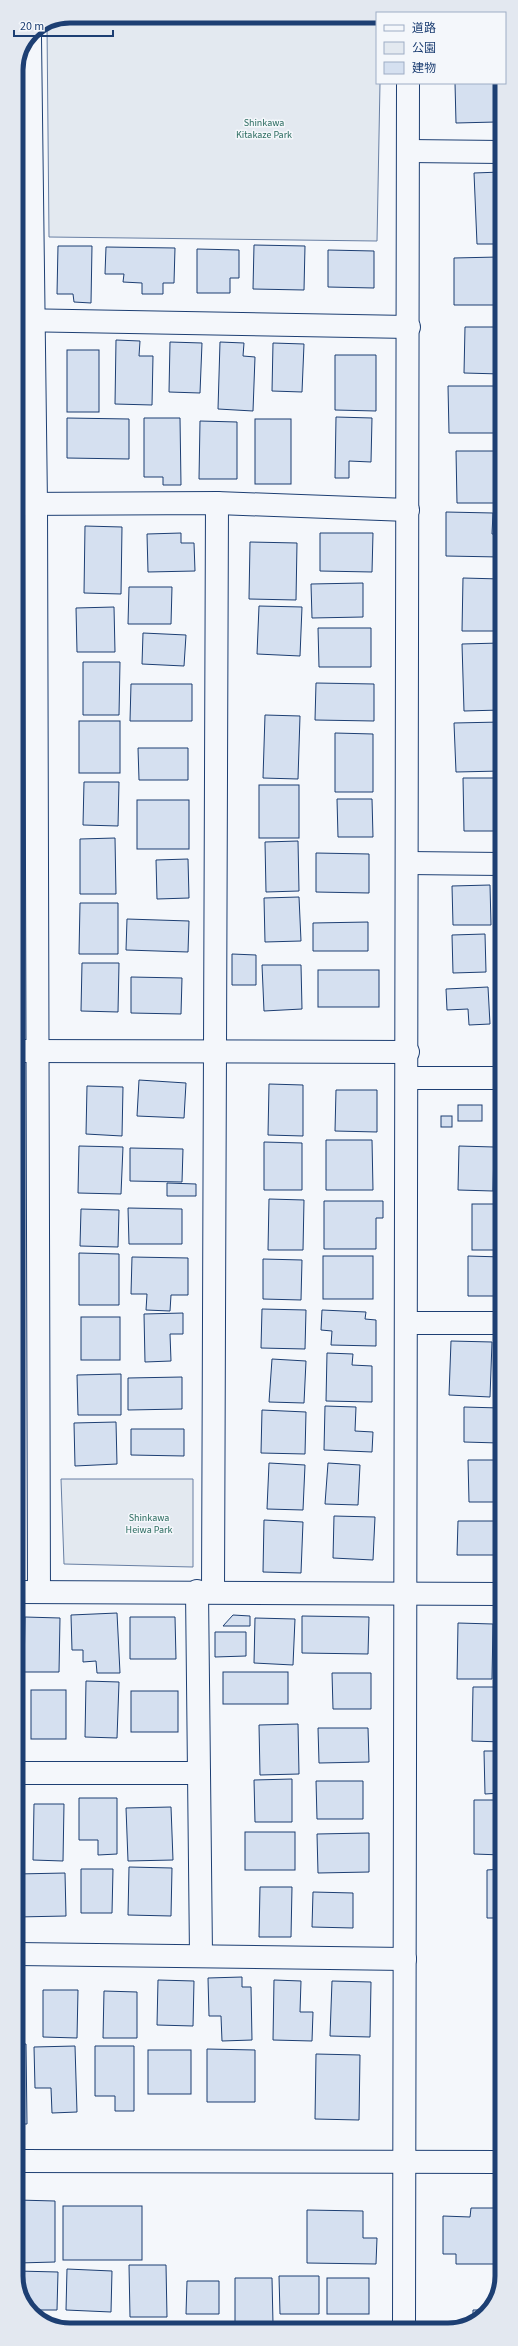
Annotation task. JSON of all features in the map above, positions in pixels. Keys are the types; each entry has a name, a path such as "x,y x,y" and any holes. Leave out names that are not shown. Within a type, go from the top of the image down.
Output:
{"street":[{"path":"30,47 24,149 27,1051 39,1592"},
{"path":"404,2323 408,1078 408,84"},
{"path":"409,151 495,152"},
{"path":"25,320 409,327"},
{"path":"26,504 217,503 408,510"},
{"path":"201,1955 199,1773 205,1592 215,1052 217,503"},
{"path":"408,863 495,864"},
{"path":"27,1051 408,1052"},
{"path":"408,1078 495,1078"},
{"path":"407,1323 495,1323"},
{"path":"23,1592 495,1594"},
{"path":"23,1773 199,1773"},
{"path":"23,1954 201,1955 405,1959"},
{"path":"23,2161 495,2162"}],"green space":[{"name":"Shinkawa Kitakaze Park","path":"70,23 376,23 376,84 380,84 377,241 49,237 47,29 61,24"},
{"name":"Shinkawa Heiwa Park","path":"61,1479 193,1479 193,1567 64,1564"}],"building":[{"path":"455,84 495,84 495,122 456,123"},
{"path":"495,172 495,244 477,244 474,173"},
{"path":"254,245 305,246 304,290 253,289"},
{"path":"58,246 92,246 91,303 74,302 73,294 57,294"},
{"path":"106,247 175,248 174,283 163,283 163,294 142,294 142,283 123,282 124,274 105,274"},
{"path":"197,249 239,250 239,278 230,278 230,293 197,293"},
{"path":"328,250 374,251 374,288 328,287"},
{"path":"495,257 495,305 454,305 454,258"},
{"path":"465,327 495,327 495,374 464,373"},
{"path":"116,340 140,341 139,356 153,356 152,405 115,404"},
{"path":"170,342 202,343 200,393 169,392"},
{"path":"220,342 244,343 243,356 255,357 253,411 218,409"},
{"path":"273,343 304,344 302,392 272,391"},
{"path":"67,350 99,350 99,412 67,412"},
{"path":"335,355 376,355 376,411 335,410"},
{"path":"448,386 495,386 495,433 449,433"},
{"path":"336,417 372,418 371,462 349,461 349,478 335,478"},
{"path":"67,418 129,419 129,459 67,458"},
{"path":"144,418 180,418 181,485 163,485 163,477 144,477"},
{"path":"255,419 291,419 291,484 255,484"},
{"path":"200,421 237,422 237,479 199,479"},
{"path":"456,451 495,451 495,503 457,503"},
{"path":"446,512 493,513 492,534 495,534 495,557 446,556"},
{"path":"85,526 122,527 121,594 84,593"},
{"path":"181,533 181,543 194,543 195,571 148,572 147,534"},
{"path":"320,533 373,533 372,572 320,571"},
{"path":"250,542 297,543 296,600 249,599"},
{"path":"463,578 495,579 495,631 462,631"},
{"path":"363,583 363,617 312,618 311,584"},
{"path":"129,587 172,587 171,624 128,624"},
{"path":"259,606 302,607 300,656 257,654"},
{"path":"114,607 115,652 77,652 76,608"},
{"path":"318,628 371,628 371,667 319,667"},
{"path":"143,633 186,635 184,666 142,664"},
{"path":"495,643 495,710 464,711 462,644"},
{"path":"83,662 120,662 119,715 83,715"},
{"path":"316,683 374,684 374,721 315,720"},
{"path":"131,684 192,684 192,721 130,721"},
{"path":"265,715 300,716 298,779 263,778"},
{"path":"79,721 120,721 120,773 79,773"},
{"path":"495,722 495,771 456,772 454,723"},
{"path":"335,733 373,734 373,792 335,792"},
{"path":"138,748 188,748 188,780 139,780"},
{"path":"463,778 495,778 495,831 464,831"},
{"path":"84,782 119,782 118,826 83,825"},
{"path":"259,785 299,785 299,838 259,838"},
{"path":"337,799 372,799 373,837 338,837"},
{"path":"137,800 189,800 189,849 137,849"},
{"path":"115,838 116,894 80,894 80,839"},
{"path":"298,841 299,891 266,892 265,842"},
{"path":"316,853 369,854 369,893 316,892"},
{"path":"188,859 189,898 157,899 156,860"},
{"path":"490,885 491,925 453,925 452,886"},
{"path":"299,897 301,941 265,942 264,898"},
{"path":"80,903 118,903 118,954 79,954"},
{"path":"127,919 189,921 188,952 126,950"},
{"path":"368,922 368,951 313,951 313,923"},
{"path":"485,934 486,972 453,973 452,935"},
{"path":"232,954 256,955 256,985 232,985"},
{"path":"82,963 119,963 118,1012 81,1011"},
{"path":"262,965 301,965 302,1009 264,1011"},
{"path":"318,970 379,970 379,1007 318,1007"},
{"path":"131,977 182,978 181,1014 131,1013"},
{"path":"488,987 490,1024 469,1025 468,1009 447,1010 446,989"},
{"path":"139,1080 186,1083 184,1118 137,1116"},
{"path":"269,1084 303,1085 303,1136 268,1135"},
{"path":"87,1086 123,1087 122,1136 86,1134"},
{"path":"336,1090 377,1090 377,1132 335,1131"},
{"path":"458,1105 482,1105 482,1121 458,1121"},
{"path":"441,1116 452,1116 452,1127 441,1127"},
{"path":"326,1140 372,1140 373,1190 326,1190"},
{"path":"264,1142 302,1143 302,1190 264,1190"},
{"path":"79,1146 123,1147 121,1194 78,1193"},
{"path":"459,1146 494,1147 493,1191 458,1190"},
{"path":"130,1148 183,1149 182,1182 130,1181"},
{"path":"167,1183 196,1184 196,1196 167,1196"},
{"path":"269,1199 304,1200 303,1250 268,1250"},
{"path":"324,1201 383,1201 383,1218 376,1218 376,1249 324,1249"},
{"path":"472,1204 495,1204 495,1250 472,1250"},
{"path":"128,1208 182,1209 182,1244 129,1244"},
{"path":"81,1209 119,1210 118,1247 80,1246"},
{"path":"79,1253 119,1254 119,1305 79,1305"},
{"path":"323,1256 373,1256 373,1299 323,1299"},
{"path":"468,1256 495,1257 495,1296 468,1296"},
{"path":"132,1257 188,1258 188,1295 171,1295 170,1311 146,1310 147,1294 131,1294"},
{"path":"263,1259 302,1260 301,1300 263,1299"},
{"path":"262,1309 306,1310 305,1349 261,1348"},
{"path":"322,1310 366,1312 365,1319 376,1320 376,1346 331,1345 332,1331 321,1330"},
{"path":"183,1313 183,1334 170,1334 171,1361 145,1362 144,1314"},
{"path":"81,1317 120,1317 120,1360 81,1360"},
{"path":"451,1341 492,1342 490,1397 449,1395"},
{"path":"327,1353 353,1354 352,1365 372,1366 372,1402 326,1401"},
{"path":"272,1359 306,1361 304,1403 269,1402"},
{"path":"121,1374 121,1415 78,1415 77,1375"},
{"path":"182,1377 182,1409 128,1410 128,1378"},
{"path":"325,1406 356,1407 355,1431 373,1432 372,1452 324,1450"},
{"path":"464,1407 495,1408 495,1443 464,1442"},
{"path":"262,1410 306,1412 305,1454 261,1453"},
{"path":"116,1422 117,1464 75,1466 74,1423"},
{"path":"131,1429 184,1429 184,1456 131,1455"},
{"path":"468,1460 495,1460 495,1502 469,1502"},
{"path":"269,1463 305,1465 303,1510 267,1509"},
{"path":"328,1463 360,1465 358,1505 325,1504"},
{"path":"334,1516 375,1517 373,1560 333,1558"},
{"path":"264,1520 303,1522 301,1573 263,1572"},
{"path":"458,1521 495,1521 495,1555 457,1555"},
{"path":"117,1613 120,1673 97,1673 96,1661 83,1662 83,1650 72,1650 71,1615"},
{"path":"233,1615 250,1616 250,1626 223,1626"},
{"path":"302,1616 369,1617 368,1654 302,1653"},
{"path":"25,1617 60,1618 59,1672 24,1672"},
{"path":"130,1617 175,1617 176,1659 130,1659"},
{"path":"255,1618 295,1619 293,1665 254,1663"},
{"path":"458,1623 493,1624 492,1679 457,1679"},
{"path":"215,1632 246,1632 246,1656 215,1657"},
{"path":"223,1672 288,1672 288,1704 223,1704"},
{"path":"332,1673 371,1673 371,1709 333,1709"},
{"path":"86,1681 119,1682 117,1738 85,1737"},
{"path":"473,1687 495,1687 495,1742 472,1741"},
{"path":"31,1690 66,1690 66,1739 31,1739"},
{"path":"131,1691 178,1691 178,1732 131,1732"},
{"path":"298,1724 299,1774 260,1775 259,1725"},
{"path":"318,1728 368,1728 369,1762 319,1763"},
{"path":"484,1751 495,1751 495,1793 485,1794"},
{"path":"292,1779 292,1822 255,1822 254,1780"},
{"path":"316,1781 363,1781 363,1819 317,1819"},
{"path":"79,1798 117,1798 117,1854 98,1855 98,1840 79,1840"},
{"path":"474,1800 495,1800 495,1855 474,1854"},
{"path":"34,1804 64,1804 63,1861 33,1860"},
{"path":"171,1807 173,1860 128,1861 126,1808"},
{"path":"245,1832 295,1832 295,1870 245,1870"},
{"path":"369,1833 369,1872 318,1873 317,1834"},
{"path":"129,1867 172,1868 171,1916 128,1915"},
{"path":"81,1869 113,1869 112,1913 81,1913"},
{"path":"495,1869 495,1918 487,1918 487,1870"},
{"path":"65,1873 66,1916 23,1917 23,1874"},
{"path":"260,1887 292,1887 291,1937 259,1937"},
{"path":"313,1892 353,1893 353,1928 312,1927"},
{"path":"242,1977 242,1987 251,1987 252,2040 222,2041 221,2016 209,2016 208,1978"},
{"path":"158,1980 194,1981 193,2026 157,2025"},
{"path":"274,1980 301,1981 300,2012 313,2012 312,2041 273,2040"},
{"path":"332,1981 371,1982 370,2037 330,2036"},
{"path":"43,1990 78,1990 77,2038 43,2037"},
{"path":"104,1991 137,1992 137,2038 103,2038"},
{"path":"23,2044 26,2044 27,2124 23,2124"},
{"path":"75,2046 77,2112 52,2113 51,2088 35,2088 34,2047"},
{"path":"95,2046 134,2046 134,2111 115,2111 115,2096 95,2096"},
{"path":"207,2049 255,2050 255,2102 207,2102"},
{"path":"148,2050 191,2050 191,2094 148,2094"},
{"path":"316,2054 360,2055 359,2120 315,2119"},
{"path":"23,2200 55,2201 55,2262 23,2263"},
{"path":"63,2206 142,2206 142,2260 63,2260"},
{"path":"471,2208 495,2208 495,2264 456,2264 456,2254 443,2254 443,2216 470,2217"},
{"path":"307,2210 363,2211 363,2238 377,2238 376,2264 307,2263"},
{"path":"129,2265 166,2265 167,2317 130,2317"},
{"path":"67,2269 112,2271 111,2312 66,2310"},
{"path":"23,2271 58,2272 57,2310 38,2310 33,2305 24,2285"},
{"path":"279,2276 319,2276 319,2314 280,2314"},
{"path":"235,2278 272,2278 273,2323 235,2323"},
{"path":"327,2278 369,2278 369,2314 327,2314"},
{"path":"187,2281 219,2281 219,2314 186,2314"},
{"path":"473,2310 480,2310 479,2311 473,2316"}]}
